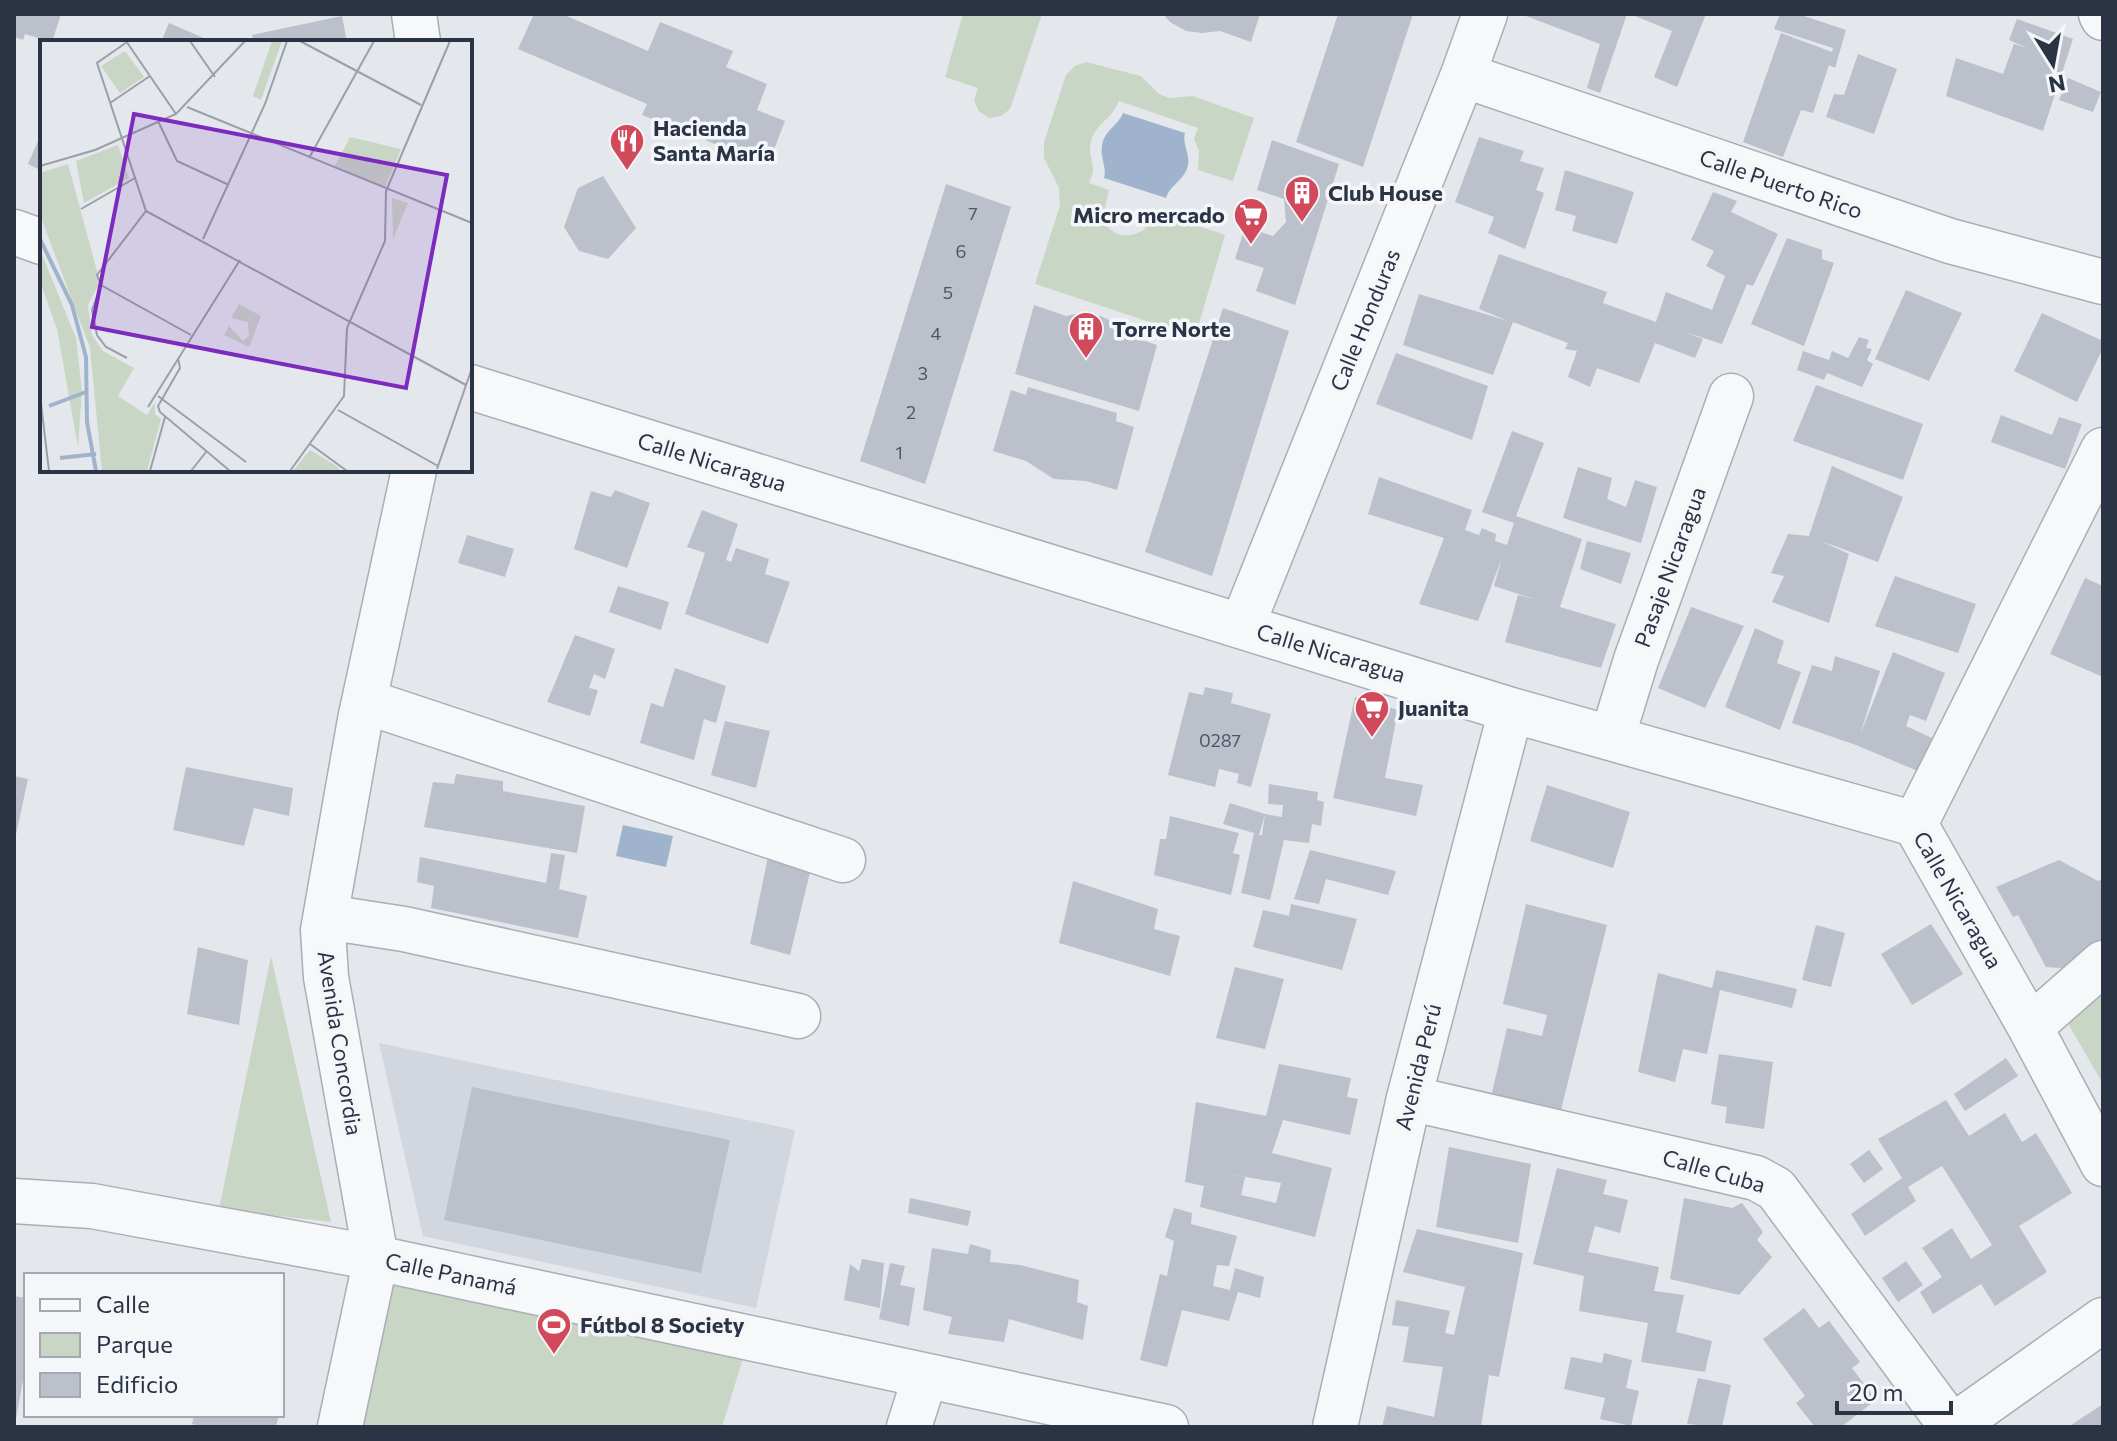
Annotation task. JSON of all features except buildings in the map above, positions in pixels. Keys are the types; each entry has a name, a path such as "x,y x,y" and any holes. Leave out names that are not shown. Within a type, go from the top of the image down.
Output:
{"street":[{"path":"414,14 418,40"},
{"name":"Calle Honduras","path":"1242,626 1485,14"},
{"name":"Calle Puerto Rico","path":"1463,75 1950,241 2103,282"},
{"path":"14,232 40,241"},
{"name":"Calle Nicaragua","path":"472,388 928,521 1242,626 1511,710 1915,824 2030,1027 2103,1164"},
{"name":"Pasaje Nicaragua","path":"1612,738 1636,660 1731,396"},
{"path":"1915,824 2103,450"},
{"name":"Avenida Concordia","path":"340,1427 376,1258 326,977 323,930 364,701 414,472"},
{"path":"364,701 843,860"},
{"name":"Avenida Perú","path":"1335,1427 1409,1098 1511,710"},
{"path":"326,917 404,929 798,1016"},
{"path":"2030,1027 2103,963"},
{"name":"Calle Cuba","path":"1409,1098 1756,1178 1776,1189 1952,1427"},
{"name":"Calle Panamá","path":"14,1201 92,1206 376,1258 1166,1427"},
{"path":"1952,1427 2103,1320"},
{"path":"909,1427 925,1377"}],"shaded area":[{"path":"379,1043 795,1130 756,1308 423,1236"}],"green space":[{"path":"963,14 1042,14 1010,109 1001,116 989,118 979,111 974,101 978,88 945,77"},
{"path":"1086,62 1141,76 1159,94 1169,98 1193,96 1254,118 1233,181 1198,170 1199,151 1194,139 1198,128 1119,101 1095,132 1091,143 1093,170 1089,183 1109,190 1102,219 1111,230 1121,235 1133,235 1145,229 1152,210 1225,235 1195,337 1035,284 1060,205 1059,188 1044,158 1044,142 1066,75 1075,66"},
{"path":"271,956 331,1222 219,1209"},
{"path":"2103,988 2103,1084 2066,1020"},
{"name":"Fútbol 8 Society","path":"390,1281 743,1358 722,1427 360,1427"}],"water":[{"path":"1123,113 1185,133 1188,165 1166,198 1104,178 1103,141"},
{"path":"623,825 673,836 666,867 616,856"}],"place":[{"name":"Hacienda Santa María","path":"627,172"},
{"name":"Club House","path":"1302,224"},
{"name":"Micro mercado","path":"1251,246"},
{"name":"Torre Norte","path":"1086,360"},
{"name":"Juanita","path":"1372,739"},
{"name":"Fútbol 8 Society","path":"554,1356"}]}
